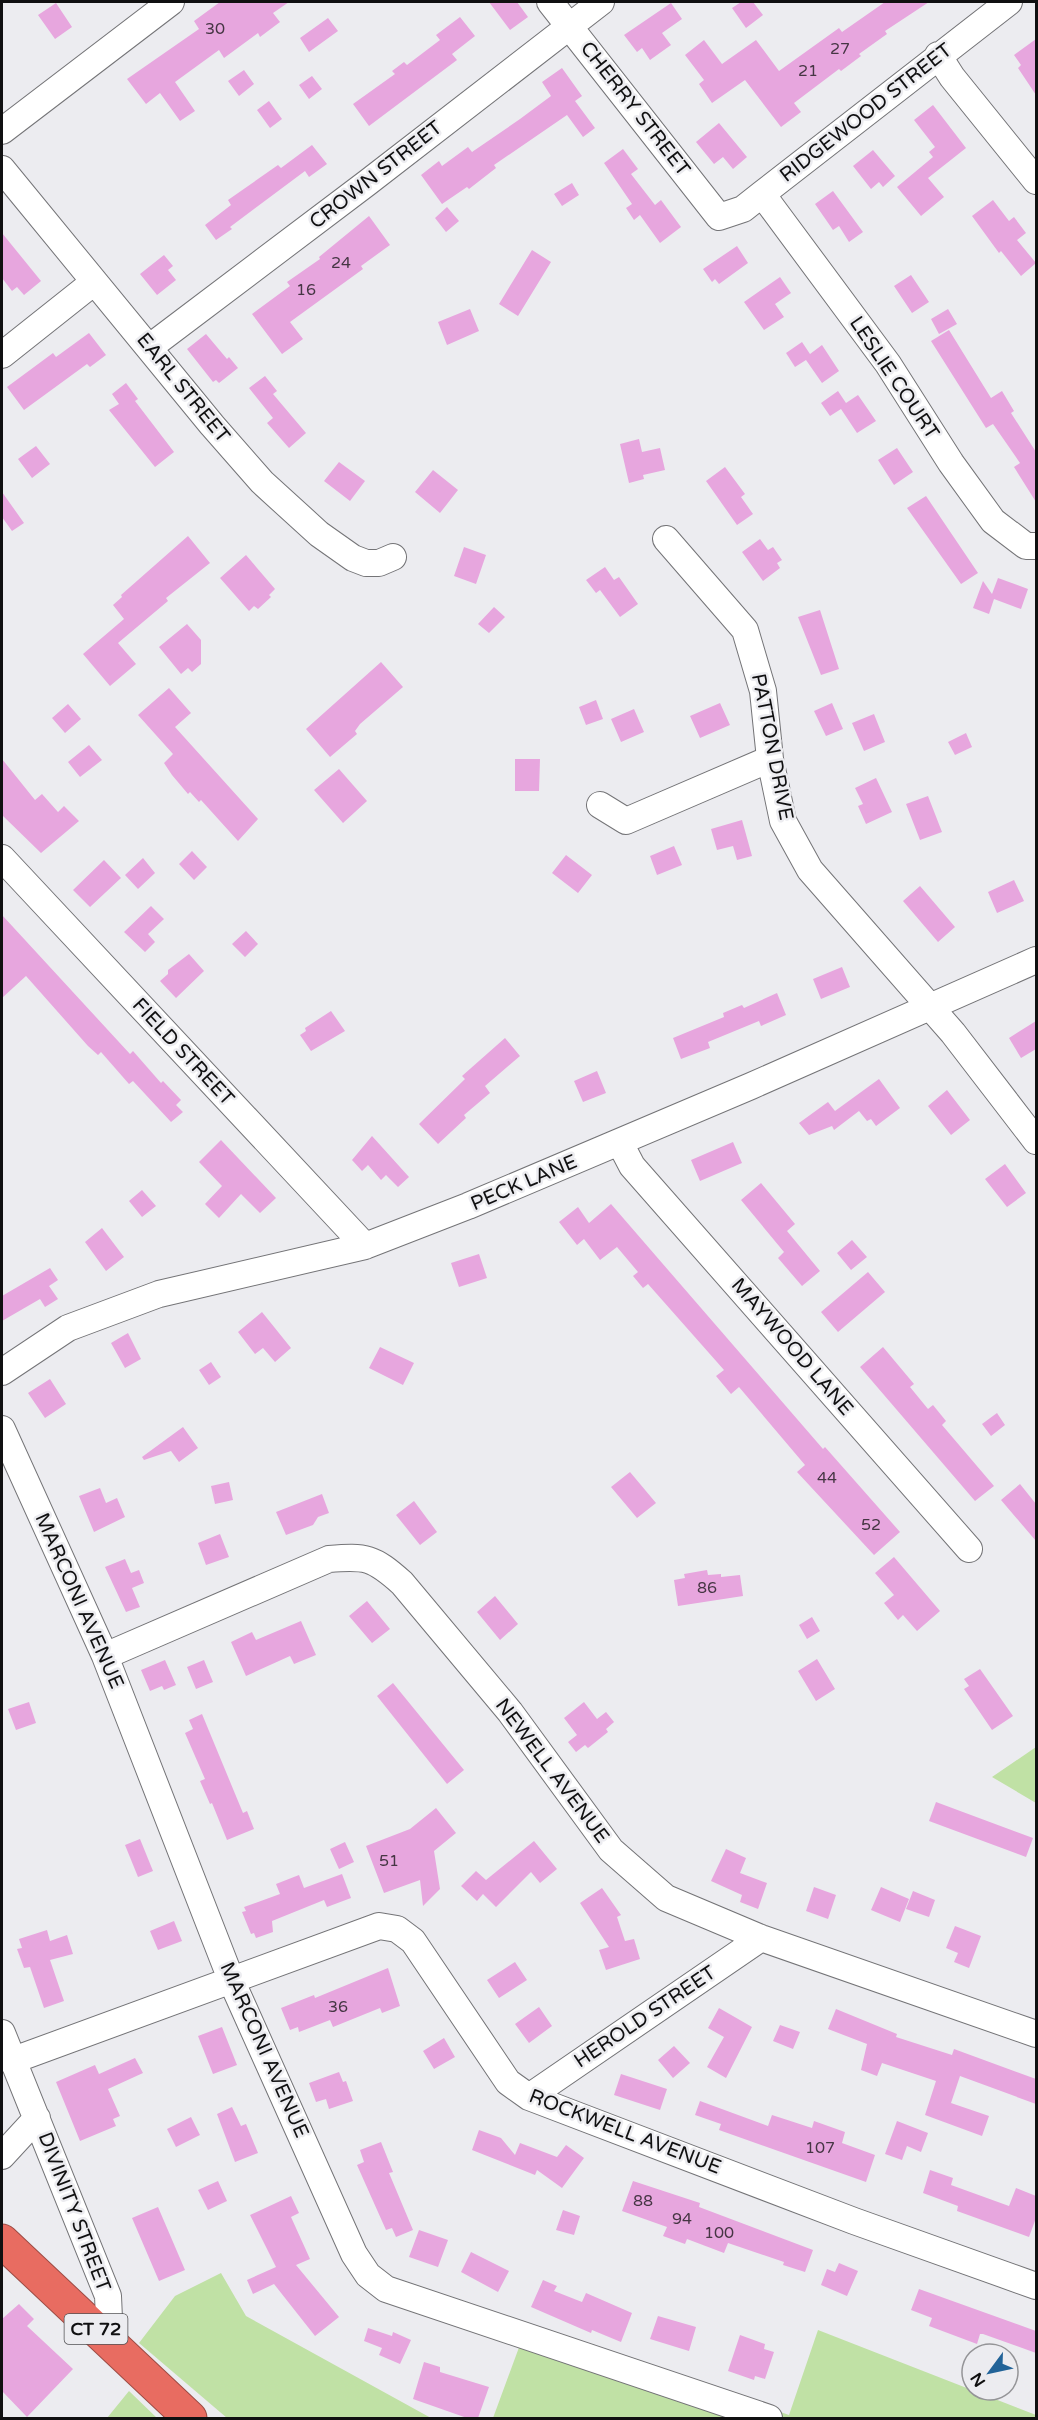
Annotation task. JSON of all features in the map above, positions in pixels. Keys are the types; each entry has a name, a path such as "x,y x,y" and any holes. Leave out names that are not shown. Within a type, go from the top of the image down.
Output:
{"highway":[{"name":"CT 72","path":"2,2241 190,2418"}],"street":[{"path":"2,131 171,2"},
{"name":"CHERRY STREET","path":"550,2 719,217"},
{"name":"CROWN STREET","path":"150,347 601,2"},
{"name":"RIDGEWOOD STREET","path":"719,217 742,208 762,194 1009,2"},
{"path":"938,55 952,77 1036,181"},
{"name":"EARL STREET","path":"2,169 262,482 319,534 353,558 366,563 388,561 393,557"},
{"name":"LESLIE COURT","path":"762,194 888,364 951,462 993,521 1026,546 1036,546"},
{"path":"2,355 94,282"},
{"name":"PATTON DRIVE","path":"666,539 745,630 763,691 770,759 783,821 810,870 930,1007 1036,1141"},
{"path":"600,805 626,821 770,759"},
{"name":"FIELD STREET","path":"2,858 364,1246"},
{"name":"PECK LANE","path":"2,1372 68,1328 159,1294 364,1246 620,1143 1036,960"},
{"name":"MAYWOOD LANE","path":"620,1143 632,1166 969,1549"},
{"name":"MARCONI AVENUE","path":"2,1428 105,1656 232,1982 354,2254 368,2275 386,2289 769,2418"},
{"name":"NEWELL AVENUE","path":"105,1656 328,1559 361,1557 369,1560 383,1566 402,1583 510,1712 611,1850 666,1898 761,1938 1036,2034"},
{"name":"ROCKWELL AVENUE","path":"11,2061 232,1982 379,1926 397,1929 413,1941 508,2082 529,2097 854,2221 1036,2286"},
{"name":"HEROLD STREET","path":"529,2097 761,1938"},
{"name":"DIVINITY STREET","path":"2,2033 11,2061 37,2118 108,2296 110,2342"},
{"name":"DIVINITY STREET","path":"2,2156 37,2118"}],"green space":[{"path":"1036,1747 1036,1803 992,1777"},
{"path":"221,2273 246,2316 431,2418 227,2418 139,2343 175,2296"},
{"path":"528,2323 789,2415 818,2330 960,2385 960,2402 1003,2402 1036,2415 1036,2418 493,2418"},
{"path":"129,2391 157,2418 107,2418"}],"building":[{"path":"220,2 289,2 273,13 280,22 260,37 258,33 224,58 219,50 175,82 195,111 180,121 160,93 146,104 127,79 199,29 194,21"},
{"path":"489,2 517,2 528,17 510,30"},
{"path":"741,2 753,2 763,15 746,28 732,8"},
{"path":"885,2 929,2 885,31 887,34 859,54 861,56 841,71 839,69 794,103 801,112 781,127 745,80 712,103 699,84 704,80 685,55 704,40 722,64 756,40 779,71 839,28 842,32"},
{"path":"56,3 72,27 55,39 38,15"},
{"path":"671,3 682,19 662,33 671,45 650,60 642,48 637,52 624,35"},
{"path":"460,17 475,36 452,54 457,60 369,126 353,104 395,74 392,71 404,62 407,65 440,40 436,35"},
{"path":"328,18 338,31 309,52 300,38"},
{"path":"1036,39 1036,95 1018,68 1021,65 1014,55"},
{"path":"562,68 582,96 575,101 595,128 583,137 567,115 494,165 496,168 469,189 467,187 442,204 421,175 439,161 442,166 468,147 472,152 551,96 542,82"},
{"path":"244,70 254,84 239,96 228,81"},
{"path":"312,76 322,89 309,99 299,85"},
{"path":"269,101 282,119 270,128 257,110"},
{"path":"933,105 966,148 928,178 944,197 921,216 897,187 933,157 929,152 935,147 914,120"},
{"path":"719,123 747,157 733,169 723,157 714,164 696,142"},
{"path":"312,145 327,164 309,177 305,171 216,240 205,225 231,205 228,200 278,165 281,168"},
{"path":"623,149 638,169 631,174 655,205 661,200 681,227 660,243 640,215 634,220 626,208 632,204 604,163"},
{"path":"873,150 895,176 883,187 879,182 871,189 853,166"},
{"path":"572,183 579,195 562,206 554,194"},
{"path":"833,191 863,232 849,242 839,226 833,230 815,204"},
{"path":"993,200 1009,221 1014,217 1026,233 1017,240 1036,263 1021,276 1001,251 999,253 972,216"},
{"path":"447,207 459,221 446,232 435,218"},
{"path":"369,216 390,245 361,266 363,269 290,322 303,339 282,354 252,314 290,286 287,282 320,259 319,257"},
{"path":"2,233 41,281 24,295 17,287 12,291 2,278"},
{"path":"737,246 748,263 719,284 715,279 712,282 703,269"},
{"path":"532,250 551,262 518,316 499,304"},
{"path":"164,255 173,266 168,270 176,280 157,295 140,274"},
{"path":"911,275 929,302 912,313 894,286"},
{"path":"780,277 791,293 775,304 784,317 764,330 744,302"},
{"path":"470,309 479,331 447,345 438,322"},
{"path":"948,309 957,324 939,334 931,319"},
{"path":"949,330 991,398 1002,391 1014,411 1011,413 1036,452 1036,502 1014,467 1020,463 993,424 986,428 931,341"},
{"path":"89,333 106,355 90,367 87,364 24,410 7,387 53,353 56,357"},
{"path":"206,334 227,359 229,357 238,368 219,383 216,380 213,382 187,349"},
{"path":"802,342 810,354 822,345 839,371 822,383 806,360 795,367 786,353"},
{"path":"265,376 277,391 273,394 306,433 289,448 267,423 273,418 249,388"},
{"path":"126,383 138,399 135,401 174,452 155,467 109,410 119,404 112,394"},
{"path":"838,391 846,403 858,395 876,421 857,433 841,409 830,416 821,403"},
{"path":"639,439 642,452 660,448 665,470 643,475 644,479 629,483 620,444"},
{"path":"36,446 50,464 32,478 18,459"},
{"path":"897,448 913,472 894,485 878,460"},
{"path":"339,462 365,481 350,501 324,481"},
{"path":"725,467 745,494 741,497 753,514 737,525 706,481"},
{"path":"433,470 458,490 440,513 415,492"},
{"path":"2,492 24,523 12,531 2,517"},
{"path":"926,496 978,573 961,584 907,508"},
{"path":"188,536 210,563 166,598 168,601 118,643 136,664 110,686 83,654 124,619 113,605 122,597 121,595"},
{"path":"760,539 768,550 773,547 782,560 777,563 780,568 763,581 742,552"},
{"path":"464,547 486,555 476,584 454,576"},
{"path":"246,555 275,589 269,595 271,597 258,609 254,606 249,611 220,578"},
{"path":"605,567 614,580 619,577 638,604 620,617 600,590 596,593 586,580"},
{"path":"998,578 1028,589 1021,609 994,599 989,614 973,608 983,581 992,594"},
{"path":"494,607 505,617 489,633 478,624"},
{"path":"820,610 839,669 821,675 798,617"},
{"path":"187,624 201,640 201,664 192,672 188,668 181,674 159,647"},
{"path":"381,662 403,687 360,724 355,731 357,734 330,757 306,729"},
{"path":"169,688 191,713 175,727 258,819 238,841 201,800 199,802 190,792 188,794 172,775 164,763 173,754 138,715"},
{"path":"596,700 603,719 586,725 579,707"},
{"path":"720,703 730,725 700,738 690,716"},
{"path":"832,703 843,729 826,736 814,711"},
{"path":"68,704 81,719 65,733 52,718"},
{"path":"634,709 644,732 621,742 611,719"},
{"path":"874,714 885,742 864,751 852,723"},
{"path":"966,733 972,747 955,755 948,742"},
{"path":"89,745 102,760 80,777 68,762"},
{"path":"2,759 35,800 42,794 58,812 64,806 79,821 41,853 2,815"},
{"path":"515,759 540,759 539,791 515,791"},
{"path":"339,769 367,801 343,823 314,790"},
{"path":"876,778 892,812 866,824 858,806 863,804 855,788"},
{"path":"928,796 942,832 920,840 906,804"},
{"path":"742,820 752,856 737,860 733,846 717,850 711,829"},
{"path":"674,846 682,865 657,875 650,856"},
{"path":"192,851 207,867 194,880 179,864"},
{"path":"566,855 592,875 578,893 552,873"},
{"path":"143,858 155,873 138,889 125,875"},
{"path":"104,860 121,878 90,907 73,890"},
{"path":"1014,880 1024,901 997,913 988,892"},
{"path":"920,886 955,927 938,942 903,901"},
{"path":"151,906 164,919 148,934 155,942 145,952 124,932"},
{"path":"2,915 130,1054 133,1051 161,1083 163,1081 181,1100 176,1105 183,1112 171,1122 133,1081 129,1084 101,1052 98,1055 88,1046 26,976 2,998"},
{"path":"246,931 258,944 245,957 232,944"},
{"path":"189,954 204,971 176,998 160,981 168,974 168,970"},
{"path":"842,967 850,987 821,999 813,979"},
{"path":"777,993 786,1015 761,1026 759,1021 708,1042 710,1048 681,1059 673,1038 724,1017 723,1013 742,1005 744,1008"},
{"path":"331,1011 345,1031 311,1051 300,1035 306,1031 305,1028"},
{"path":"1036,1021 1036,1049 1021,1058 1009,1038"},
{"path":"505,1038 520,1056 485,1086 490,1093 464,1115 466,1118 438,1144 419,1124 465,1079 462,1076"},
{"path":"597,1071 606,1093 583,1102 574,1081"},
{"path":"879,1079 900,1108 876,1126 871,1119 867,1121 859,1111 834,1130 832,1126 809,1135 799,1123 828,1102 835,1111"},
{"path":"947,1090 970,1120 951,1135 928,1106"},
{"path":"372,1136 409,1177 398,1187 386,1175 381,1180 368,1165 362,1171 352,1160"},
{"path":"221,1140 276,1198 260,1213 241,1194 219,1218 205,1204 222,1186 199,1162"},
{"path":"733,1142 742,1163 700,1181 691,1160"},
{"path":"1005,1164 1026,1193 1007,1207 985,1179"},
{"path":"761,1183 795,1224 787,1231 820,1271 802,1286 778,1258 784,1252 741,1200"},
{"path":"142,1190 156,1206 142,1217 129,1201"},
{"path":"611,1204 823,1449 825,1447 900,1532 874,1555 797,1472 805,1465 739,1387 731,1394 716,1376 724,1370 648,1284 643,1288 633,1276 638,1272 617,1247 600,1260 584,1239 577,1245 559,1222 578,1207 589,1223"},
{"path":"102,1228 124,1257 106,1271 85,1242"},
{"path":"852,1240 867,1257 851,1270 837,1253"},
{"path":"479,1254 487,1278 459,1287 451,1263"},
{"path":"50,1268 58,1280 49,1286 58,1299 45,1307 40,1299 2,1321 2,1296"},
{"path":"868,1272 885,1292 838,1332 821,1312"},
{"path":"262,1312 291,1348 275,1362 263,1348 255,1354 238,1332"},
{"path":"128,1333 141,1359 125,1368 111,1343"},
{"path":"380,1347 414,1363 403,1385 369,1368"},
{"path":"883,1347 914,1384 910,1387 928,1409 933,1405 946,1421 942,1425 994,1486 975,1501 860,1367"},
{"path":"211,1362 221,1377 209,1385 199,1370"},
{"path":"50,1379 66,1404 45,1418 28,1393"},
{"path":"997,1413 1005,1425 991,1436 982,1424"},
{"path":"183,1427 198,1448 179,1462 171,1451 144,1460 142,1457"},
{"path":"630,1472 656,1503 637,1518 611,1487"},
{"path":"229,1482 233,1500 215,1504 211,1486"},
{"path":"1020,1484 1036,1504 1036,1541 1001,1500"},
{"path":"100,1488 106,1503 117,1498 125,1517 94,1532 79,1496"},
{"path":"322,1494 329,1513 318,1517 313,1525 286,1535 276,1512"},
{"path":"414,1501 437,1532 420,1545 396,1515"},
{"path":"220,1534 229,1557 206,1565 198,1543"},
{"path":"894,1557 940,1611 917,1631 903,1615 898,1620 884,1603 894,1595 875,1573"},
{"path":"125,1559 131,1573 139,1570 144,1583 132,1588 140,1607 126,1612 105,1567"},
{"path":"707,1570 708,1575 721,1574 721,1577 740,1575 743,1596 678,1606 674,1580 685,1578 684,1574"},
{"path":"495,1596 518,1624 500,1640 477,1612"},
{"path":"367,1601 390,1629 372,1643 349,1616"},
{"path":"812,1617 820,1631 807,1639 799,1625"},
{"path":"301,1621 316,1655 294,1664 290,1656 246,1676 231,1642 252,1632 256,1640"},
{"path":"817,1659 835,1689 816,1701 798,1671"},
{"path":"165,1660 176,1685 164,1690 162,1686 150,1691 141,1670"},
{"path":"204,1660 213,1682 196,1689 187,1667"},
{"path":"980,1669 1013,1716 992,1730 964,1689 969,1686 964,1679"},
{"path":"393,1683 464,1770 447,1784 377,1696"},
{"path":"29,1702 36,1723 16,1730 8,1709"},
{"path":"584,1702 597,1719 606,1712 614,1722 606,1729 608,1732 588,1748 585,1745 576,1752 568,1742 577,1735 564,1718"},
{"path":"202,1714 243,1813 247,1811 254,1829 227,1840 200,1781 205,1779 185,1733 193,1729 189,1720"},
{"path":"936,1802 1033,1838 1026,1857 929,1821"},
{"path":"436,1808 456,1833 434,1851 440,1889 423,1906 420,1880 384,1893 366,1846 410,1829"},
{"path":"140,1839 153,1871 138,1877 125,1845"},
{"path":"534,1841 557,1869 540,1883 531,1872 496,1907 483,1894 477,1901 461,1886 476,1871 486,1880"},
{"path":"345,1842 354,1862 339,1869 330,1849"},
{"path":"726,1849 746,1858 740,1873 767,1883 758,1909 740,1902 742,1895 711,1881"},
{"path":"342,1874 351,1898 327,1907 324,1900 272,1921 273,1932 256,1938 254,1933 251,1934 242,1912 246,1911 244,1907 280,1894 276,1884 299,1875 304,1888"},
{"path":"814,1887 836,1895 828,1919 806,1911"},
{"path":"881,1887 909,1899 900,1922 871,1910"},
{"path":"602,1888 621,1915 617,1917 625,1941 634,1939 640,1959 606,1970 599,1950 609,1947 580,1903"},
{"path":"913,1891 935,1900 929,1917 906,1909"},
{"path":"174,1921 182,1941 158,1950 150,1931"},
{"path":"955,1926 981,1936 969,1968 954,1962 958,1953 946,1948"},
{"path":"47,1930 50,1941 67,1935 73,1954 50,1960 64,2001 44,2008 30,1967 24,1968 17,1949 22,1948 19,1939"},
{"path":"515,1962 527,1980 499,1998 487,1980"},
{"path":"388,1968 400,2006 382,2013 380,2008 333,2027 330,2020 299,2032 298,2027 290,2030 281,2008 314,1995 315,1998"},
{"path":"539,2007 552,2026 529,2043 515,2024"},
{"path":"719,2008 752,2027 726,2078 707,2067 724,2037 708,2028"},
{"path":"836,2009 897,2034 896,2037 952,2055 954,2049 1036,2079 1036,2104 960,2076 951,2103 989,2116 982,2136 925,2115 936,2081 882,2063 877,2076 861,2070 867,2044 828,2029"},
{"path":"780,2025 800,2032 793,2049 773,2041"},
{"path":"222,2027 237,2065 213,2074 198,2036"},
{"path":"444,2038 455,2057 434,2069 423,2051"},
{"path":"674,2046 690,2063 673,2078 658,2060"},
{"path":"135,2058 143,2073 108,2089 120,2116 113,2119 116,2126 80,2141 56,2082 95,2065 99,2074"},
{"path":"339,2072 343,2082 346,2081 353,2101 329,2109 326,2099 316,2102 309,2083"},
{"path":"621,2074 667,2089 660,2110 614,2095"},
{"path":"700,2101 768,2126 772,2115 812,2128 814,2121 845,2132 842,2143 875,2155 866,2182 719,2130 721,2124 695,2115"},
{"path":"232,2107 241,2126 246,2124 258,2153 235,2162 217,2114"},
{"path":"191,2117 200,2135 176,2147 167,2129"},
{"path":"897,2121 928,2133 921,2152 907,2146 902,2160 885,2154"},
{"path":"479,2130 501,2138 515,2155 520,2143 557,2157 566,2145 584,2158 562,2188 537,2170 535,2175 472,2150"},
{"path":"381,2142 393,2172 389,2173 413,2230 396,2237 392,2228 386,2230 357,2165 364,2162 360,2150"},
{"path":"930,2170 953,2178 951,2185 1009,2206 1016,2188 1036,2196 1036,2218 1029,2237 957,2211 958,2206 923,2193"},
{"path":"218,2181 227,2201 208,2210 198,2190"},
{"path":"633,2181 700,2203 699,2207 813,2250 805,2272 783,2265 784,2262 728,2243 724,2253 687,2239 685,2244 663,2236 667,2227 622,2211"},
{"path":"291,2196 299,2213 291,2217 310,2259 296,2265 339,2317 315,2336 274,2284 253,2294 247,2280 276,2267 250,2215"},
{"path":"158,2207 185,2270 159,2281 132,2218"},
{"path":"563,2210 580,2216 574,2235 556,2230"},
{"path":"419,2230 448,2240 438,2267 409,2257"},
{"path":"471,2252 509,2271 498,2292 461,2272"},
{"path":"839,2263 858,2271 847,2296 821,2285 827,2269 835,2272"},
{"path":"543,2280 557,2286 554,2291 582,2302 586,2293 632,2313 621,2342 592,2330 591,2333 531,2307"},
{"path":"919,2289 1036,2331 1036,2353 1020,2347 1020,2342 1005,2342 983,2334 980,2334 978,2342 972,2342 929,2326 932,2318 911,2310"},
{"path":"19,2304 34,2319 27,2326 73,2369 27,2417 2,2391 2,2319"},
{"path":"658,2316 696,2327 689,2351 650,2339"},
{"path":"368,2328 392,2336 393,2332 411,2340 400,2364 379,2355 382,2348 364,2341"},
{"path":"740,2335 765,2344 764,2349 774,2352 765,2379 755,2376 754,2380 728,2371"},
{"path":"424,2362 440,2367 440,2372 489,2387 478,2418 467,2418 413,2399"}]}
